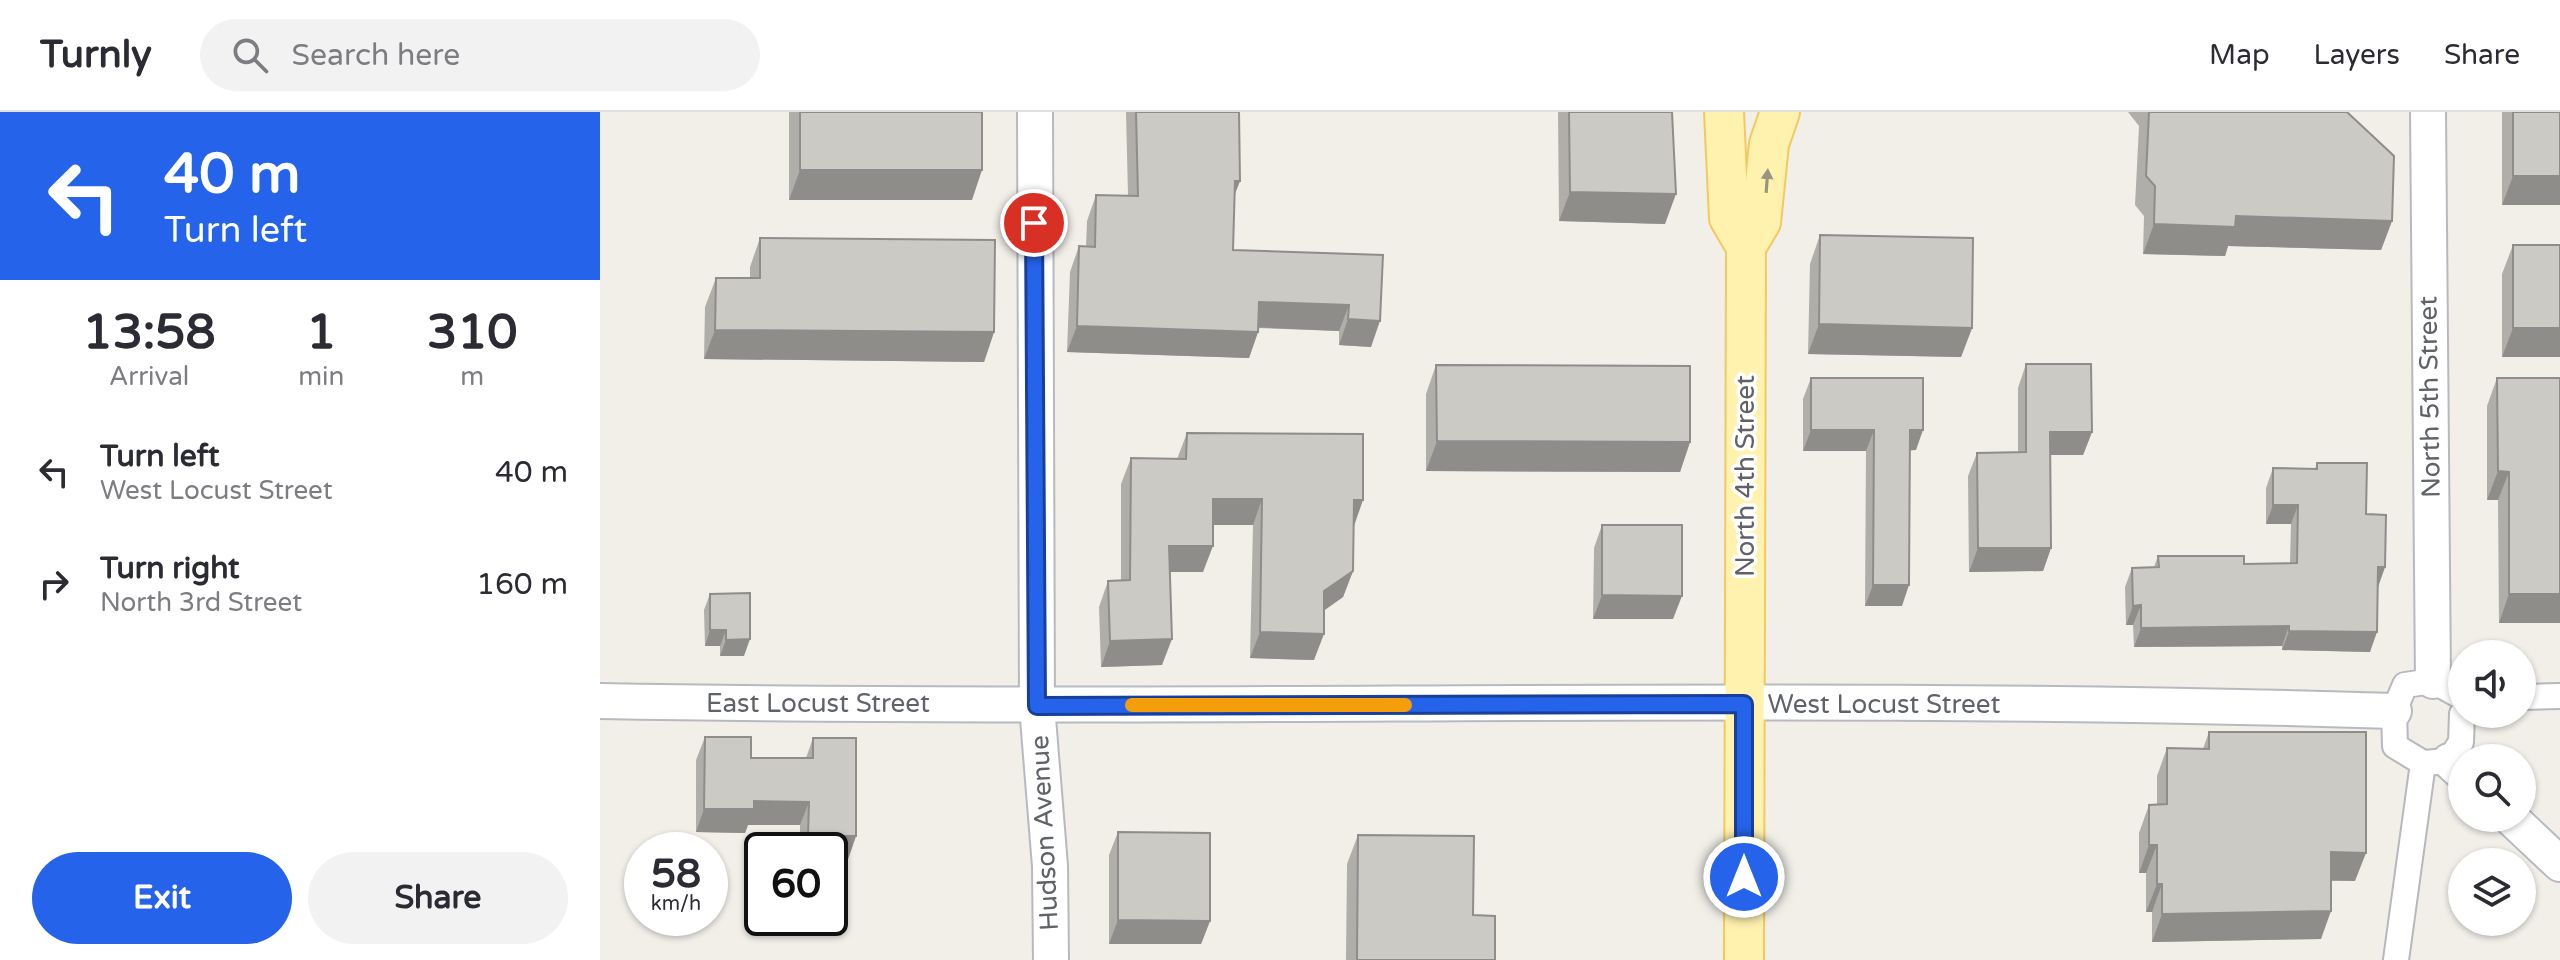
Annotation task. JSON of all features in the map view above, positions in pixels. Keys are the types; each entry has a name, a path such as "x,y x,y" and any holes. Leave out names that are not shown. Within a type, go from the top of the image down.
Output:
{"main road":[{"name":"North 4th Street","path":"1724,112 1729,218 1746,247 1744,960"},
{"name":"North 4th Street","path":"1746,247 1761,222 1769,144 1780,112"}],"street":[{"name":"Hudson Avenue","path":"1035,112 1037,706 1050,866 1051,960"},
{"name":"North 5th Street","path":"2428,112 2448,689"},
{"path":"2445,766 2395,746 2394,711 2405,685 2448,689"},
{"path":"2536,697 2560,696"},
{"name":"East Locust Street","path":"600,701 1037,706"},
{"name":"West Locust Street","path":"1037,706 2146,703 2394,711"},
{"path":"2396,960 2445,766 2461,742 2462,728"},
{"path":"2526,832 2560,864"}],"building":[{"path":"800,112 982,112 982,170 800,170"},
{"path":"1136,112 1239,112 1240,181 1235,181 1233,250 1383,255 1380,321 1348,319 1349,305 1259,302 1258,332 1077,326 1079,246 1095,247 1096,195 1138,196"},
{"path":"1569,112 1672,112 1676,194 1570,192"},
{"path":"2149,112 2347,112 2394,156 2392,221 2236,216 2235,227 2154,224 2155,186 2146,176"},
{"path":"2513,112 2560,112 2560,176 2513,176"},
{"path":"1820,235 1973,238 1972,328 1819,324"},
{"path":"760,238 995,240 994,332 715,330 716,278 760,278"},
{"path":"2513,245 2560,245 2560,328 2513,328"},
{"path":"2026,364 2091,364 2092,432 2050,432 2051,548 1978,548 1977,453 2026,452"},
{"path":"1436,365 1690,366 1690,442 1437,441"},
{"path":"1811,378 1923,378 1923,430 1910,430 1909,585 1873,585 1874,430 1811,430"},
{"path":"2497,378 2560,378 2560,594 2509,594 2509,472 2498,471"},
{"path":"1187,433 1363,434 1363,500 1354,500 1353,571 1324,591 1324,634 1260,632 1262,499 1213,499 1213,546 1169,546 1172,639 1110,641 1108,581 1130,580 1131,458 1186,459"},
{"path":"2317,463 2367,463 2366,514 2386,515 2385,567 2378,567 2377,632 2289,631 2289,626 2141,628 2141,605 2133,606 2132,568 2159,567 2158,556 2244,556 2244,564 2297,563 2298,505 2273,505 2273,468 2317,469"},
{"path":"1602,525 1682,525 1682,596 1602,595"},
{"path":"750,593 750,639 726,640 726,630 710,630 710,594"},
{"path":"2209,732 2366,732 2366,853 2331,852 2331,911 2162,914 2162,884 2157,884 2157,845 2149,845 2149,805 2167,804 2167,748 2209,749"},
{"path":"705,737 751,737 751,758 813,758 813,738 856,738 856,836 848,836 848,832 808,832 809,802 754,801 754,809 704,809"},
{"path":"1118,832 1210,833 1210,921 1118,920"},
{"path":"1358,835 1474,836 1473,915 1495,916 1495,960 1357,960"}],"slow traffic":[{"path":"1132,705 1405,705"}],"route":[{"path":"1034,223 1037,706 1744,704 1744,877"}]}
